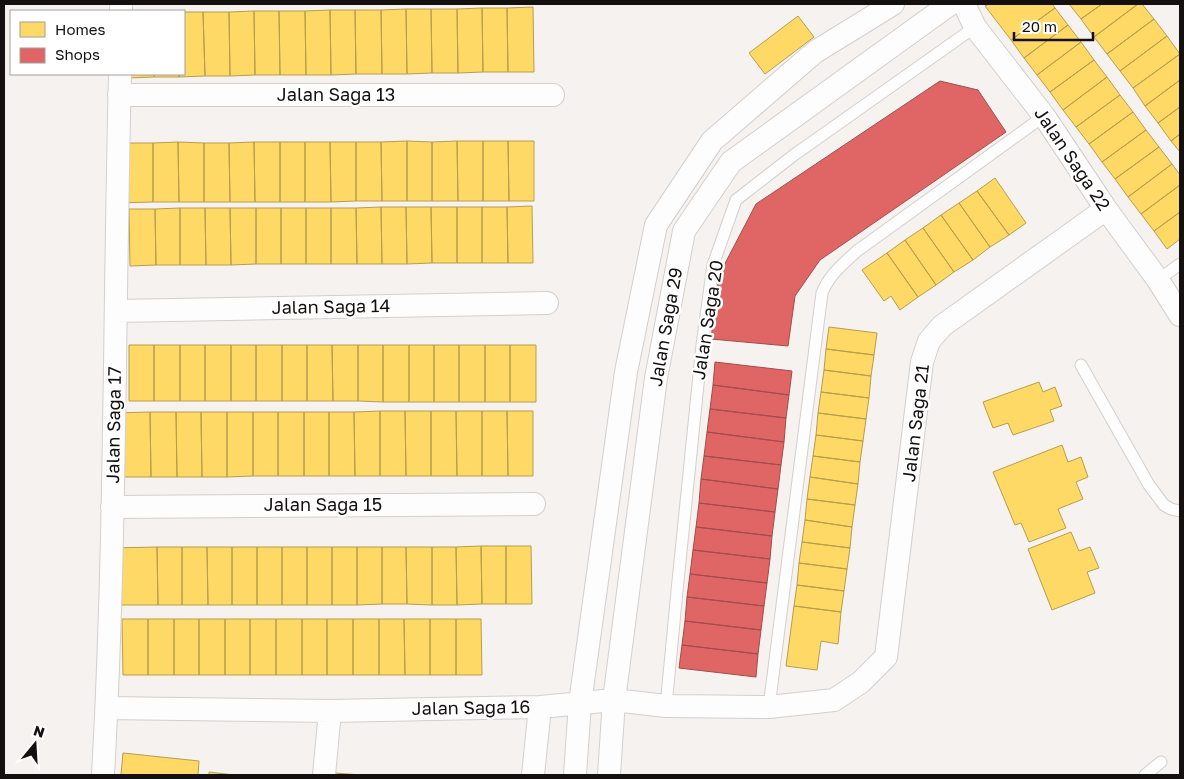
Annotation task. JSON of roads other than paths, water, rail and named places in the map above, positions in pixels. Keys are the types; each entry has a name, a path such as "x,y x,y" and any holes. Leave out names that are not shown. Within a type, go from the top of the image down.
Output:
{"street":[{"name":"Jalan Saga 29","path":"575,775 580,703 626,372 656,225 712,141 815,52 893,4"},
{"name":"Jalan Saga 29","path":"609,775 614,700 656,378 684,231 731,162 950,4"},
{"name":"Jalan Saga 22","path":"964,4 974,26 1044,116 1106,209 1158,280 1180,315"},
{"name":"Jalan Saga 13","path":"119,85 553,95"},
{"name":"Jalan Saga 17","path":"103,775 107,708 112,507 119,85"},
{"name":"Jalan Saga 21","path":"834,700 861,682 886,657 922,362 929,341 942,326 1106,209"},
{"name":"Jalan Saga 14","path":"116,311 547,303"},
{"name":"Jalan Saga 15","path":"112,507 534,504"},
{"name":"Jalan Saga 16","path":"107,708 330,711 540,707 614,700 666,706 769,707 834,700"},
{"path":"533,775 540,707"},
{"path":"324,775 330,711"}],"lane":[{"name":"Jalan Saga 20","path":"666,706 702,344 713,265 736,200 794,155 974,26"},
{"path":"769,707 822,294 826,284 832,275 857,251 1044,116"},
{"path":"1158,280 1180,264"},
{"path":"1080,365 1149,485 1164,505 1180,511"},
{"path":"1145,775 1162,762"}]}
